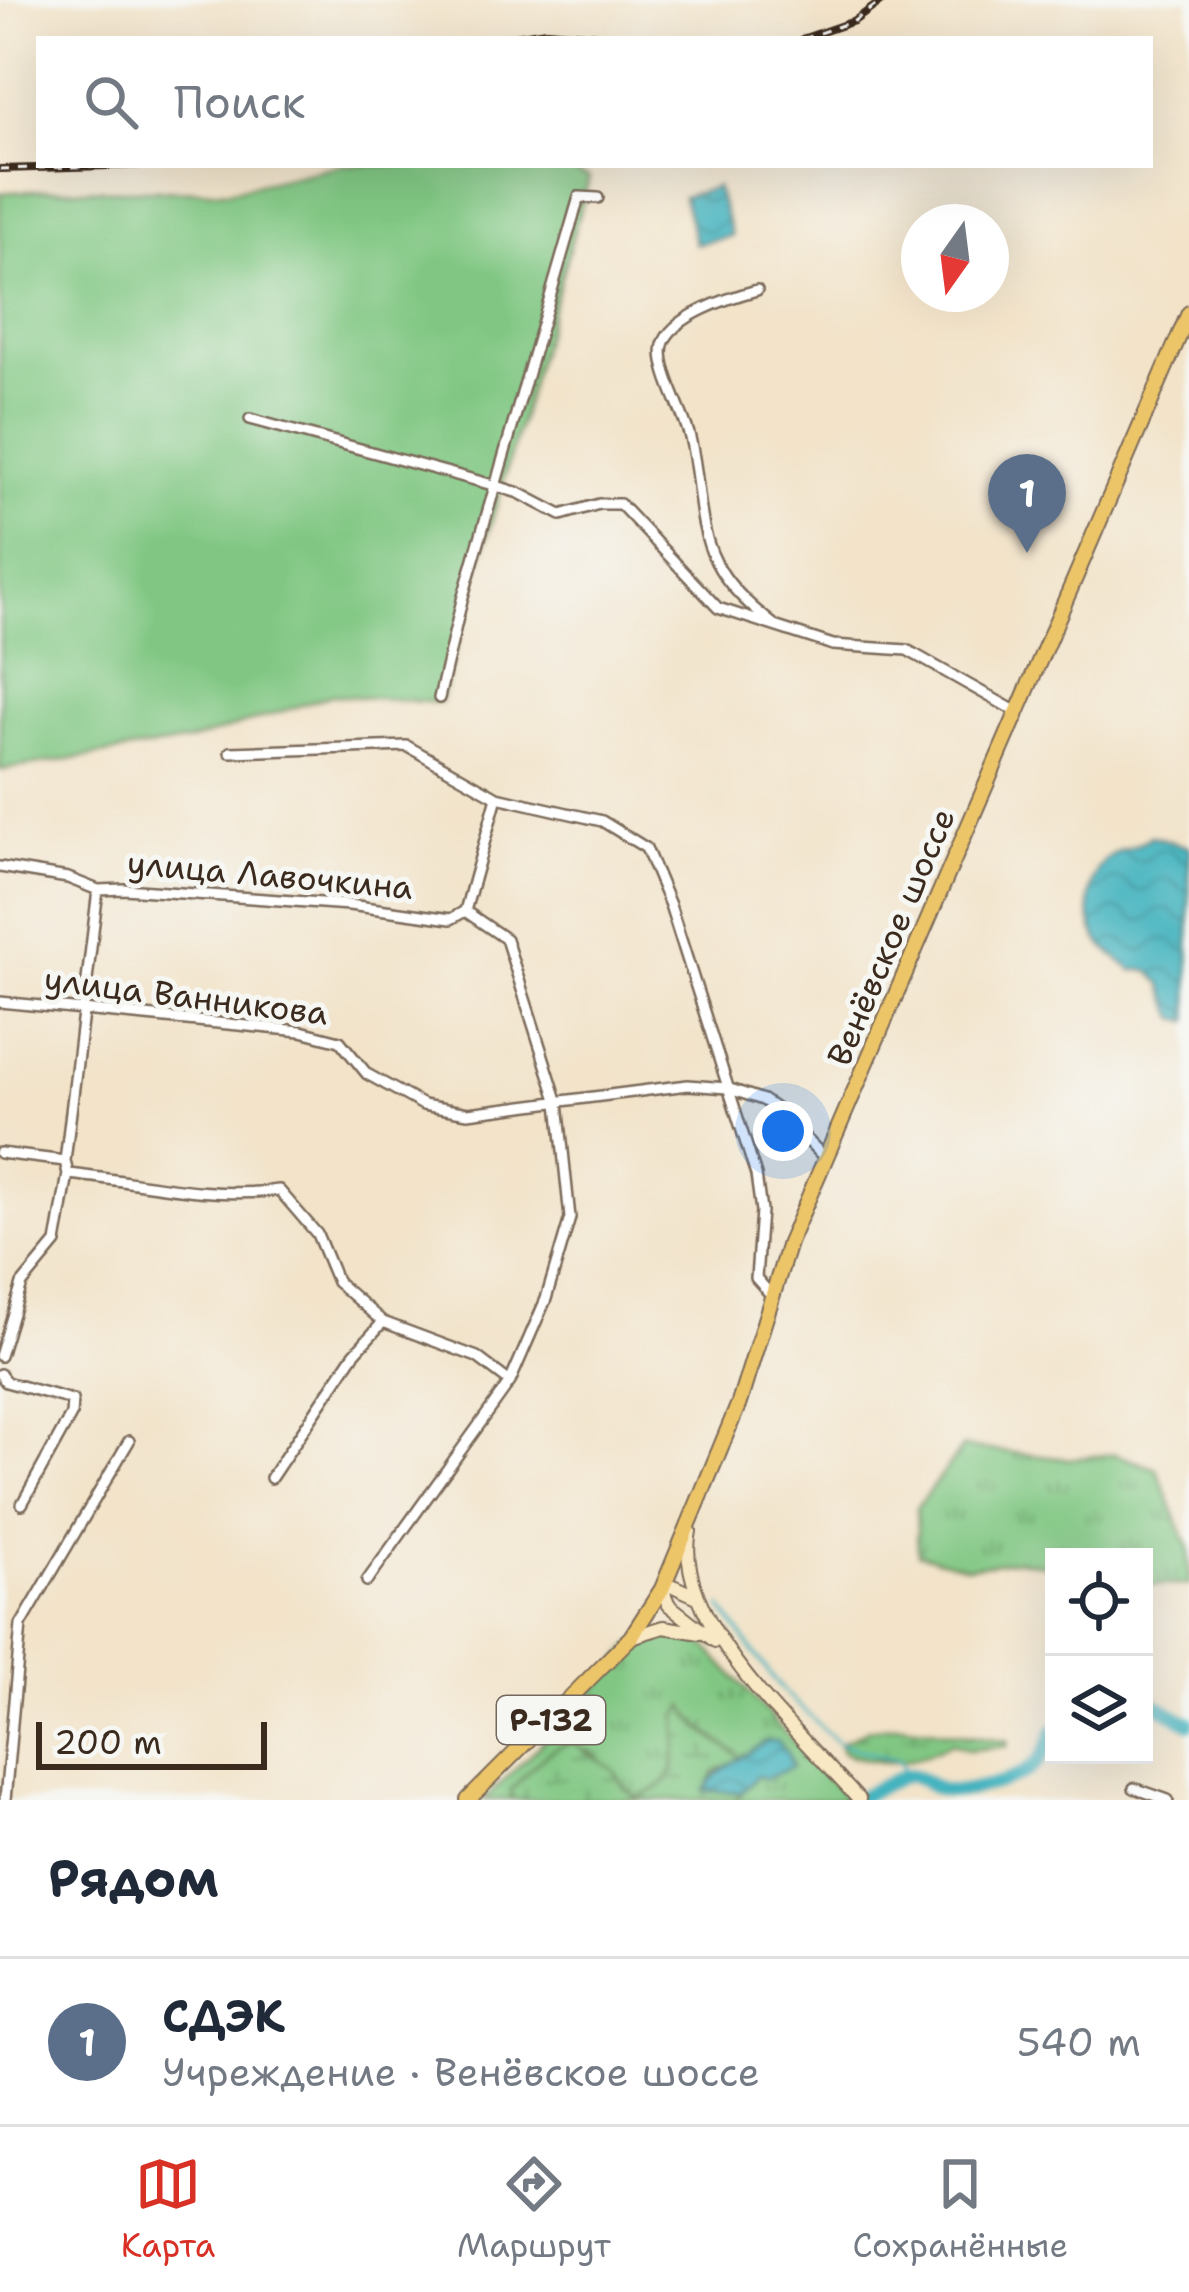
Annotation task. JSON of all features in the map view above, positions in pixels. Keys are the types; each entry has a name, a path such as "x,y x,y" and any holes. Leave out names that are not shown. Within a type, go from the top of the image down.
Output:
{"main road":[{"name":"Венёвское шоссе","path":"468,1800 631,1637 662,1589 739,1403 789,1243 1189,313"},
{"path":"693,1517 687,1552 696,1596 721,1645"},
{"path":"696,1596 673,1586 662,1589 669,1605 721,1645 859,1800"},
{"path":"631,1637 674,1627 706,1635"}],"street":[{"path":"439,698 579,197 598,198"},
{"path":"757,290 718,302 694,316 670,334 662,357 691,438 713,556 735,588 777,627"},
{"path":"1171,352 1189,360"},
{"path":"250,418 496,486 562,515 599,504 620,504 718,608 833,645 907,650 1017,712"},
{"path":"230,752 407,746 497,797 602,821 646,848 670,905 756,1174 761,1211 757,1277 772,1296"},
{"path":"368,1581 510,1382 546,1299 570,1218 558,1103 506,939 465,911 497,797"},
{"name":"улица Лавочкина","path":"0,867 68,878 98,890 326,903 451,919 465,911"},
{"path":"0,1356 22,1284 56,1243 68,1174 65,1161 98,890"},
{"name":"улица Ванникова","path":"0,1002 301,1031 340,1041 367,1074 424,1105 468,1113 688,1084 727,1088"},
{"path":"727,1088 763,1100 826,1159"},
{"path":"0,1153 65,1161"},
{"path":"68,1174 169,1191 279,1190 317,1234 337,1282 382,1322 477,1357 510,1382"},
{"path":"271,1478 354,1354 382,1322"},
{"path":"0,1375 7,1382 72,1400 71,1415 22,1504"},
{"path":"4,1800 21,1625 129,1442"},
{"path":"1134,1788 1168,1800"}],"green space":[{"path":"328,168 565,168 589,178 440,703 332,695 191,741 0,770 0,193 228,191"},
{"path":"963,1447 1067,1459 1115,1454 1157,1469 1189,1549 1189,1585 1153,1585 1153,1548 1045,1548 1045,1565 1019,1560 968,1567 918,1554 916,1508"},
{"path":"668,1632 705,1645 847,1800 735,1800 757,1775 766,1741 743,1759 691,1720 677,1734 675,1766 647,1794 636,1797 590,1751 511,1790 512,1800 484,1800 601,1683 631,1645"},
{"path":"685,1706 703,1730 743,1759 715,1771 706,1791 742,1792 735,1800 512,1800 511,1790 531,1768 572,1742 614,1770 636,1797 651,1792 662,1785 674,1766 678,1715"},
{"path":"901,1725 1008,1741 1007,1746 969,1750 951,1743 898,1762 842,1752 839,1744 869,1729"}],"water":[{"path":"716,187 732,236 696,244 683,197"},
{"path":"1151,836 1189,847 1189,1021 1176,1018 1162,984 1148,970 1132,970 1106,949 1091,923 1090,895 1098,869 1117,852"},
{"path":"766,1741 777,1741 792,1767 766,1779 757,1776 742,1792 705,1791 724,1768"}],"waterway":[{"path":"721,1607 782,1690 839,1744 900,1761 905,1775"},
{"path":"1153,1703 1189,1723"},
{"path":"853,1800 905,1775 948,1791 1003,1782 1025,1772 1045,1751"}],"railway":[{"path":"811,36 854,21 883,0"},
{"path":"514,36 546,31 612,36"},
{"path":"0,169 36,168"}],"place":[{"name":"СДЭК","path":"1027,553"}]}
